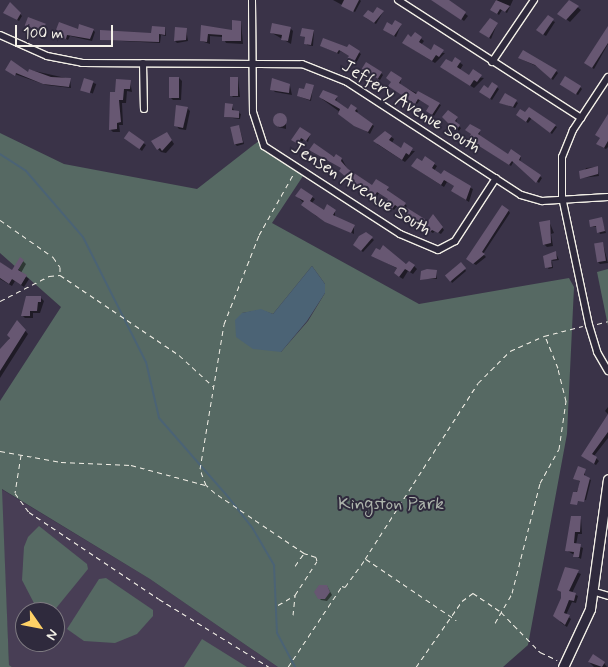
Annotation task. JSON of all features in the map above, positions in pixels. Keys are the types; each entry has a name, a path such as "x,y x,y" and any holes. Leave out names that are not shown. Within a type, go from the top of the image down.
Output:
{"street":[{"name":"Jensen Avenue South","path":"252,0 253,112 260,140 298,168 400,234 438,250 455,241 496,178"},
{"path":"400,0 492,62 581,118"},
{"path":"492,62 534,0"},
{"name":"Jeffery Avenue South","path":"0,35 18,45 69,61 302,64 330,74 533,200 564,201 575,196 608,197"},
{"path":"143,62 144,109"},
{"path":"608,77 563,149 564,201 589,325 597,352 608,371"},
{"path":"564,665 588,616 608,480"},
{"path":"592,592 608,596"}],"path":[{"path":"206,485 200,469 215,388 224,324 259,235 275,203 298,168"},
{"path":"0,220 53,257 60,267 60,275"},
{"path":"0,301 49,276 60,275 179,355 215,388"},
{"path":"288,667 342,586 345,587 365,559 478,383 510,351 563,330"},
{"path":"494,623 501,612 519,571 540,483 558,453 566,401 558,368 545,336"},
{"path":"0,451 60,462 131,465 206,485 317,561 295,595 278,605"},
{"path":"21,455 15,493 29,512 159,599 269,667"},
{"path":"295,566 304,553"},
{"path":"365,559 450,618 456,620"},
{"path":"416,667 467,595 473,593 501,612 540,652 564,665"},
{"path":"293,615 295,595"}],"shaded area":[{"path":"1,489 150,579 278,667 12,667 9,665"}],"green space":[{"name":"Kingston Park","path":"0,133 64,164 197,189 260,140 305,173 272,223 419,304 569,278 574,287 567,434 528,645 503,667 278,667 150,579 2,489 9,665 12,667 0,667 0,401 61,307 0,253","holes":["312,266 325,284 325,293 308,321 281,352 242,313 261,310 273,314"]},
{"path":"608,269 608,326 597,272"},
{"path":"39,526 87,564 88,569 61,602 33,602 22,580 24,547 28,537"},
{"path":"106,578 153,610 153,616 137,634 115,643 84,641 67,629 99,579"},
{"path":"202,639 247,667 184,667"}],"water":[{"path":"312,266 325,284 325,293 307,321 281,352 253,349 236,337 235,320 242,313 261,309 273,314"}],"building":[{"path":"344,0 359,0 353,12 341,6"},
{"path":"431,0 449,0 466,12 461,20"},
{"path":"496,0 510,6 505,12 500,9 497,14 490,10"},
{"path":"569,0 579,6 566,20 557,14"},
{"path":"10,2 21,13 17,20 3,13"},
{"path":"377,7 384,11 374,23 363,16 368,10 373,13"},
{"path":"548,15 554,19 543,35 536,30"},
{"path":"28,17 46,24 43,32 25,25"},
{"path":"490,18 498,23 489,38 479,32"},
{"path":"232,20 241,21 241,41 222,41 222,35 208,34 207,42 200,41 201,25 232,30"},
{"path":"395,20 402,24 394,36 383,30 387,22 392,25"},
{"path":"59,22 78,29 79,24 94,29 90,39 67,35 66,39 54,35"},
{"path":"272,23 291,27 288,41 281,40 282,35 270,33"},
{"path":"152,26 165,27 165,35 159,34 159,42 100,40 100,30 151,33"},
{"path":"608,26 608,43 592,68 584,63"},
{"path":"175,27 187,28 186,40 174,41"},
{"path":"302,28 314,30 311,45 304,44 305,37 300,36"},
{"path":"415,32 422,37 419,42 431,50 434,44 444,50 439,57 436,55 432,61 402,43 408,34 411,37"},
{"path":"323,38 347,47 349,44 360,51 353,64 346,60 349,56 339,50 337,53 320,46"},
{"path":"523,50 557,70 551,79 535,65 518,58"},
{"path":"455,57 461,61 457,67 469,75 473,69 482,75 477,82 474,80 470,86 440,67 446,59 452,62"},
{"path":"11,60 28,72 29,69 51,77 71,78 69,87 43,84 16,73 15,76 5,70"},
{"path":"366,62 382,72 378,79 362,69"},
{"path":"391,71 402,78 399,83 416,94 418,91 440,103 432,115 426,111 429,106 418,99 415,104 388,86 391,82 386,78"},
{"path":"565,76 581,86 576,95 560,84"},
{"path":"169,77 179,77 179,98 169,98"},
{"path":"230,77 238,77 238,96 230,96"},
{"path":"84,78 94,81 90,93 80,90"},
{"path":"272,78 290,84 289,93 270,90"},
{"path":"116,79 131,80 130,89 124,89 123,100 119,100 121,122 117,123 117,129 109,130 110,92 115,92"},
{"path":"492,82 498,86 490,99 479,92 484,85 488,88"},
{"path":"306,83 314,85 310,100 297,96 299,88 304,89"},
{"path":"323,90 338,96 335,100 348,109 351,104 357,108 355,111 373,124 368,132 354,126 338,114 340,109 319,97"},
{"path":"505,93 517,100 513,107 499,103"},
{"path":"225,103 233,104 232,110 239,111 239,118 224,117"},
{"path":"176,105 188,107 183,128 174,126"},
{"path":"529,107 556,125 550,133 529,117 526,122 516,115 520,109 525,112"},
{"path":"448,110 458,117 455,121 460,125 456,131 442,117"},
{"path":"280,113 285,115 287,120 285,125 280,127 275,125 273,120 275,115"},
{"path":"608,114 608,141 604,148 596,144 600,138 595,135"},
{"path":"470,124 481,130 478,134 508,154 511,149 521,156 519,160 541,175 536,183 512,161 509,165 468,139 471,134 465,130"},
{"path":"239,125 243,143 234,145 230,127"},
{"path":"300,127 311,134 306,141 301,138 298,144 291,140"},
{"path":"129,131 145,142 139,149 124,138"},
{"path":"385,131 392,136 389,140 401,148 404,142 413,148 409,155 406,153 402,160 373,141"},
{"path":"167,132 172,140 162,151 160,148 157,150 151,141"},
{"path":"314,143 334,157 336,154 342,158 341,161 348,169 372,185 376,179 389,187 387,190 406,203 404,206 428,221 433,214 443,227 438,233 432,230 430,232 405,218 408,214 395,205 392,209 385,204 388,199 377,192 374,197 348,179 339,171 341,168 309,150"},
{"path":"425,156 435,163 432,168 441,174 444,170 471,186 466,200 451,191 454,186 444,180 441,185 411,166 417,158 422,161"},
{"path":"598,166 598,174 580,179 579,171"},
{"path":"301,188 313,196 310,201 324,210 327,204 336,210 333,215 355,225 351,233 325,222 301,205 304,201 295,196"},
{"path":"502,205 509,210 482,252 485,254 473,264 466,259"},
{"path":"602,217 605,231 597,233 596,226 590,227 589,220"},
{"path":"550,220 551,243 543,245 539,222"},
{"path":"366,232 373,237 361,251 353,245 359,236"},
{"path":"603,242 606,261 597,262 594,243"},
{"path":"383,245 406,264 409,261 415,265 410,272 405,269 399,277 394,273 397,268 371,256 376,248 380,250"},
{"path":"556,251 557,259 551,260 552,267 545,268 543,256"},
{"path":"20,257 24,260 18,270 27,275 21,285 12,279 9,284 0,278 0,262 12,270"},
{"path":"461,262 466,268 450,282 445,275"},
{"path":"427,269 437,270 436,278 420,280 421,271"},
{"path":"26,296 41,296 41,302 38,302 37,311 30,311 30,316 21,316"},
{"path":"17,320 26,330 0,371 0,349 10,338 7,335"},
{"path":"608,414 608,432 592,454 597,457 594,464 581,456"},
{"path":"578,466 586,469 584,475 590,478 584,502 578,501 577,505 570,504 573,492 577,492 580,481 573,479"},
{"path":"571,516 581,516 580,532 575,532 574,543 581,544 579,557 573,557 574,552 565,551"},
{"path":"565,567 579,570 569,591 576,593 574,601 569,600 564,613 570,615 565,625 553,616 561,598 561,592 557,590"},
{"path":"319,585 327,585 330,592 325,599 318,599 314,592"},
{"path":"593,654 605,662 602,667 588,662"}],"waterway":[{"path":"0,154 26,171 83,237 146,362 159,418 229,498 253,529 274,565 277,633 295,667"}]}
